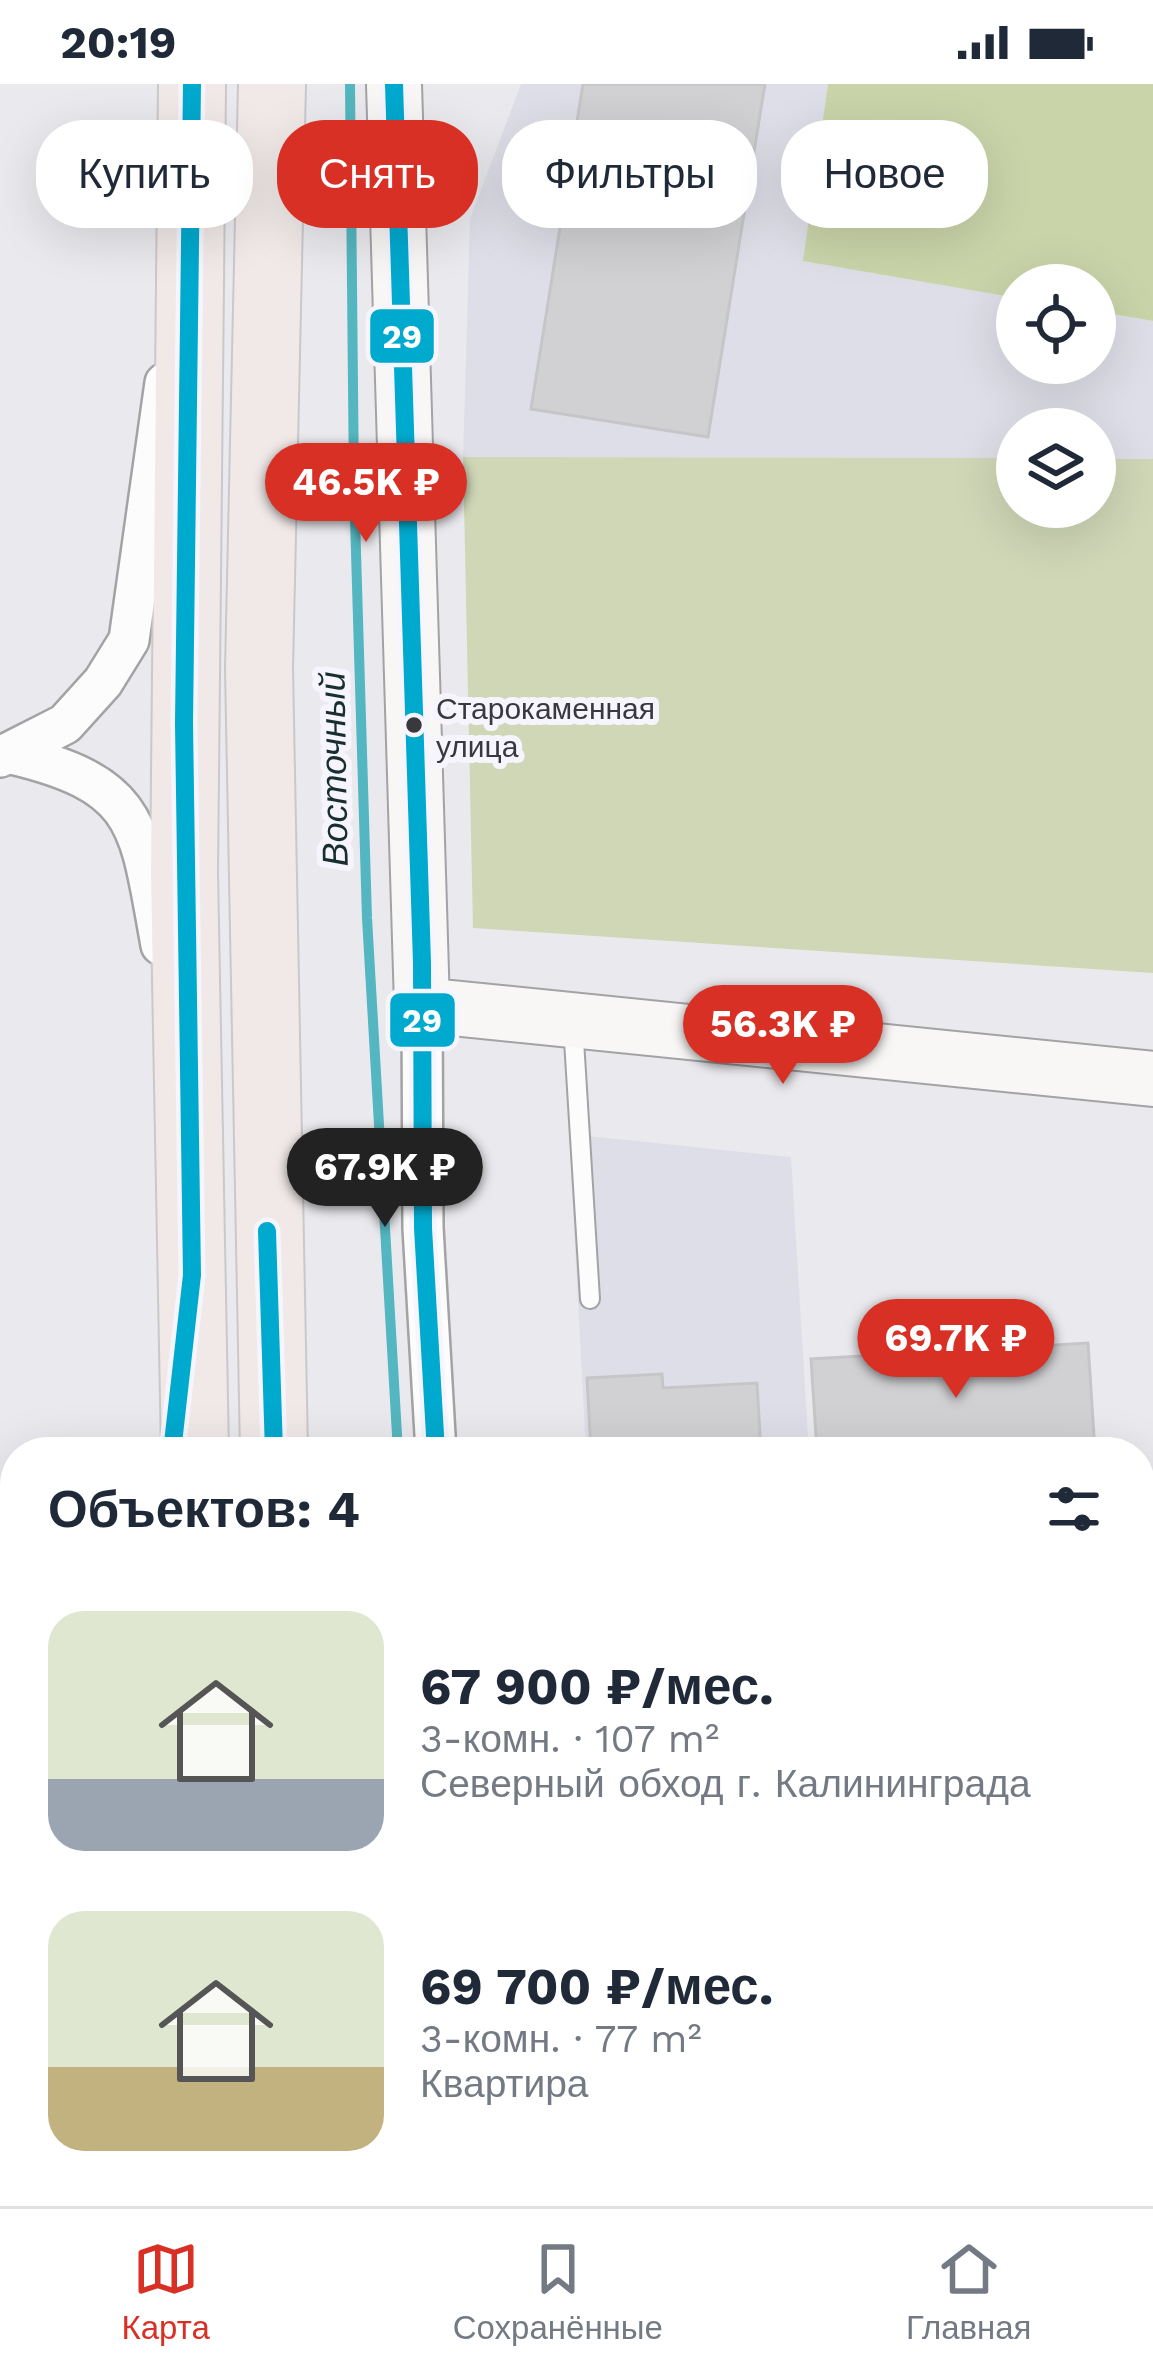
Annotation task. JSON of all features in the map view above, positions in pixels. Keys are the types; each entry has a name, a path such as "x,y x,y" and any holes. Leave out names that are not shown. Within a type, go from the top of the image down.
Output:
{"highway":[{"path":"192,84 187,1034 195,1437"},
{"path":"272,84 259,669 274,1437"},
{"path":"174,1437 192,1274"}],"street":[{"path":"394,84 422,1005 423,1228 435,1437"},
{"path":"6,755 65,724 103,682 129,640 161,401 188,308"},
{"path":"6,755 71,768 104,788 126,811 143,848 165,965 187,1034"},
{"path":"422,1005 1153,1079"}],"lane":[{"path":"573,1020 590,1299"}],"shaded area":[{"path":"521,84 828,84 823,120 781,120 781,228 808,228 804,261 996,294 996,384 1116,384 1116,315 1153,321 1153,459 1116,459 1116,408 996,408 996,458 463,457 470,228 478,228 478,198 502,134 502,228 757,228 757,120 507,120"},
{"path":"569,1134 791,1157 808,1437 585,1437"}],"green space":[{"path":"828,84 1153,84 1153,321 1116,315 1116,264 996,264 996,294 803,261 808,228 988,228 988,120 823,120"},
{"path":"463,457 996,458 996,528 1116,528 1116,459 1153,459 1153,973 473,928"}],"building":[{"path":"583,84 765,84 757,134 757,120 577,120"},
{"path":"560,228 742,228 708,437 531,409"},
{"path":"1088,1343 1094,1437 816,1437 811,1359"},
{"path":"662,1374 663,1388 757,1383 760,1437 590,1437 587,1378"}],"waterway":[{"name":"Восточный","path":"350,84 354,486 367,918 397,1437"}],"transit line":[{"name":"29","path":"174,1437 192,1275 184,723 192,84"},
{"name":"29","path":"394,84 422,963 423,1228 435,1437"},
{"name":"29","path":"267,1231 274,1437"}],"place":[{"name":"Старокаменная улица","path":"414,725"}]}
